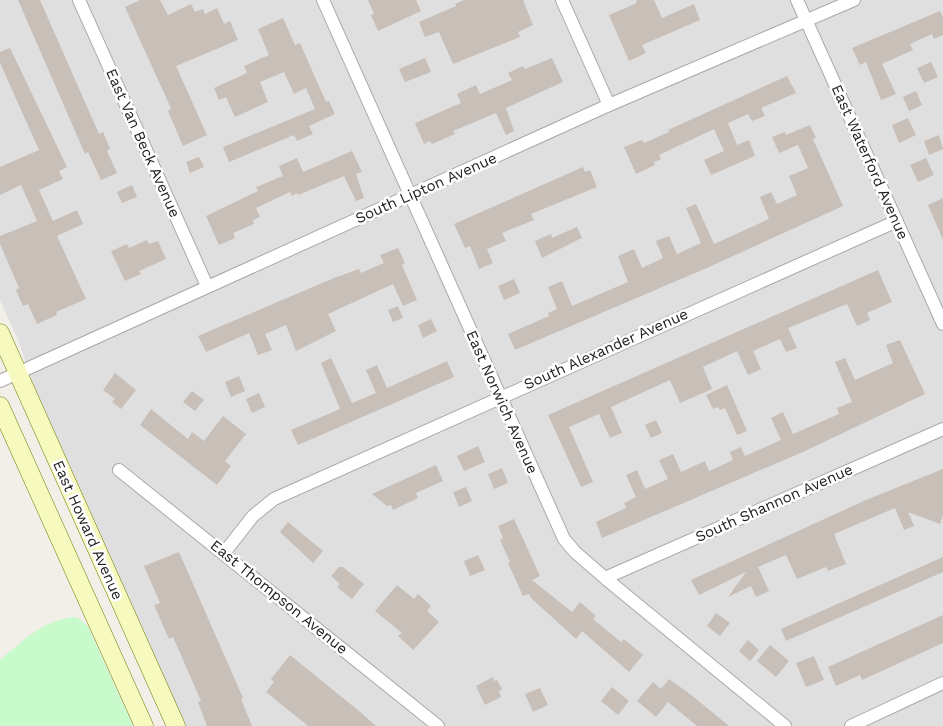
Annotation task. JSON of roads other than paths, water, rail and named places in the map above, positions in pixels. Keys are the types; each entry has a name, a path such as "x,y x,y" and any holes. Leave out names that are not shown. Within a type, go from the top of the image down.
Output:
{"main road":[{"name":"East Howard Avenue","path":"0,333 176,726"},
{"name":"East Howard Avenue","path":"0,406 144,726"}],"street":[{"name":"East Van Beck Avenue","path":"79,0 207,286"},
{"name":"East Norwich Avenue","path":"323,0 564,539 575,552 605,578 785,726"},
{"path":"562,0 609,105"},
{"name":"East Waterford Avenue","path":"796,0 898,221 943,324"},
{"name":"South Lipton Avenue","path":"0,381 609,105 854,0"},
{"name":"South Alexander Avenue","path":"224,553 253,516 274,499 500,396 898,221"},
{"name":"South Shannon Avenue","path":"605,578 943,429"},
{"name":"East Thompson Avenue","path":"119,470 438,726"},
{"path":"850,726 943,683"}]}
